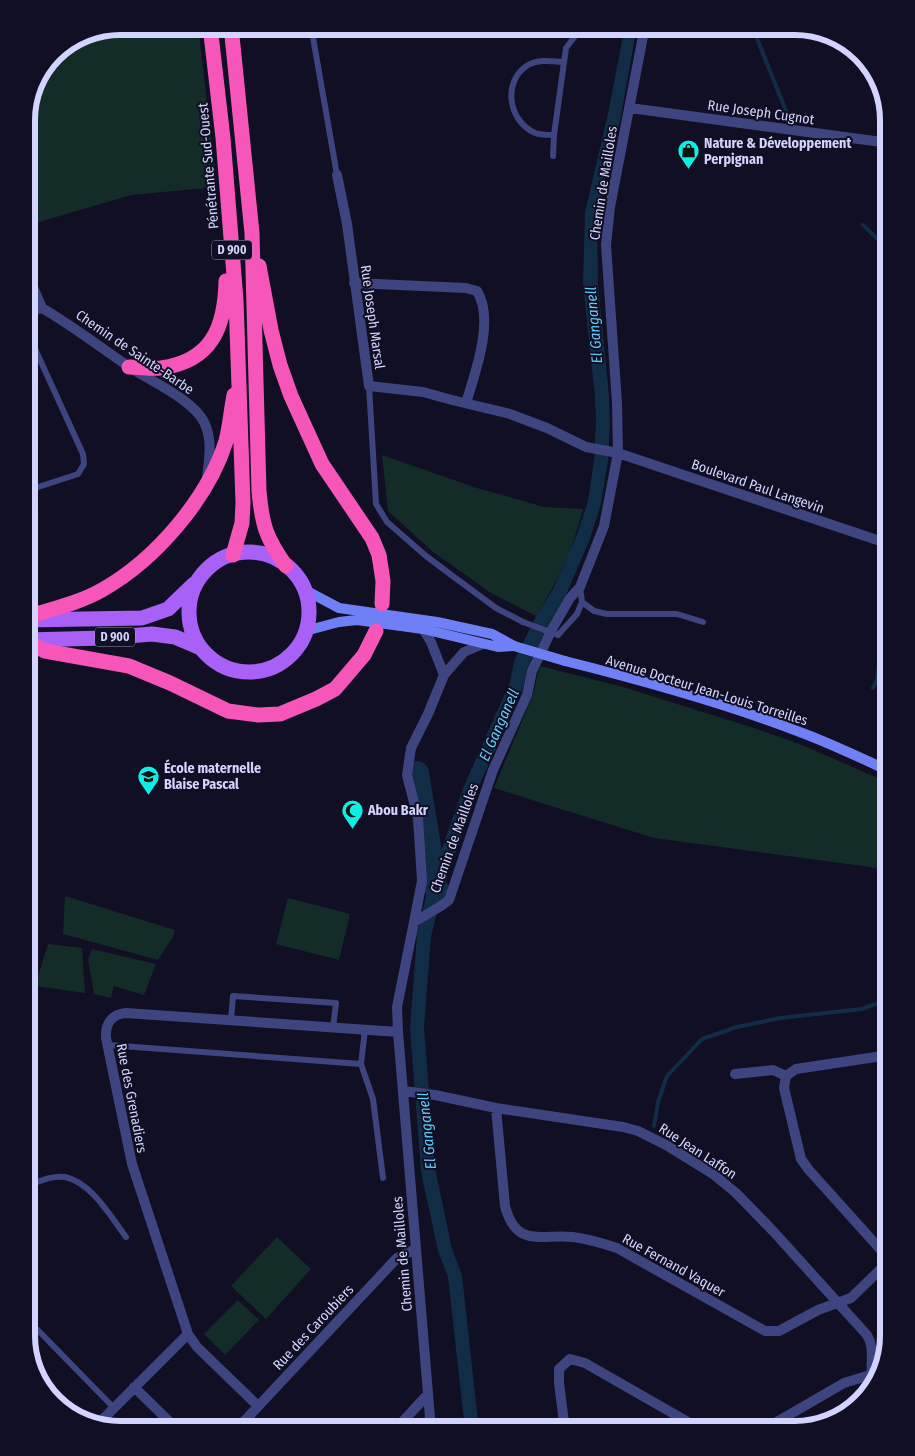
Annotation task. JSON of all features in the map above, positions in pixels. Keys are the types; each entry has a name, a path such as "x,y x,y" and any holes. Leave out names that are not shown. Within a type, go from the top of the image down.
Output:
{"highway":[{"name":"Pénétrante Sud-Ouest","path":"211,35 223,138 239,362 242,523 233,555"},
{"name":"D 900","path":"232,35 252,233 262,516 267,536 286,566"},
{"path":"130,367 160,368 183,362 201,353 212,340 222,319 226,298 227,198"},
{"path":"252,233 264,286 271,330 290,396 322,464 372,538 379,555 383,581 382,604"},
{"path":"35,615 102,591 151,553 174,531 206,486 226,440 239,362"},
{"path":"35,645 45,651 129,666 228,711 258,715 280,714 316,699 334,689 364,655 376,631"}],"main road":[{"path":"244,553 261,554 277,559 286,566 297,577 305,590 308,604 308,618 305,631 296,649 272,667 253,672 243,672 224,667 211,659 201,648 192,632 189,614 191,596 199,580 214,564 233,555 244,553"},
{"name":"D 900","path":"35,618 142,618 168,609 199,580"},
{"path":"305,590 358,616"},
{"path":"305,631 358,616"},
{"name":"Avenue Docteur Jean-Louis Torreilles","path":"358,616 423,628 498,648 514,646"},
{"name":"Avenue Docteur Jean-Louis Torreilles","path":"358,616 437,622 492,634 514,646 626,676 757,717 806,734 880,767"},
{"name":"D 900","path":"35,640 104,638 152,634 175,637 201,648"}],"street":[{"name":"Chemin de Mailloles","path":"430,1421 416,1249 408,1092 398,1032 397,1007 416,920 449,900 493,770 526,695 532,671 552,629 570,598 580,587 604,526 615,453 617,403 606,245 610,208 643,35"},
{"name":"Rue Joseph Cugnot","path":"630,108 880,142"},
{"name":"Rue Joseph Marsal","path":"337,175 347,224 369,386 423,392 510,414 586,447"},
{"path":"354,283 466,288 477,291 482,299 484,328 479,361 466,403"},
{"path":"35,292 42,308 35,310"},
{"name":"Chemin de Sainte-Barbe","path":"42,308 71,324 130,367 194,408 204,422 211,446 206,486"},
{"name":"Boulevard Paul Langevin","path":"586,447 615,453 880,541"},
{"path":"423,628 431,642 444,675"},
{"path":"416,920 422,881 418,818 407,774 411,748 444,675 464,652 483,644"},
{"name":"Rue des Grenadiers","path":"258,1406 197,1347 188,1334 132,1164 108,1045 107,1026 110,1020 120,1014 398,1032"},
{"path":"880,1056 796,1070 786,1076 784,1088 801,1159 880,1250"},
{"path":"734,1074 773,1070 786,1076"},
{"name":"Rue Jean Laffon","path":"408,1092 638,1130 666,1145 713,1174 736,1193 773,1231 867,1334 872,1342 872,1370"},
{"name":"Rue Fernand Vaquer","path":"496,1108 508,1220 525,1236 535,1238 571,1237 594,1240 617,1248 764,1331 779,1331 818,1310 839,1304 850,1298 880,1269"},
{"name":"Rue des Caroubiers","path":"244,1421 398,1258 416,1249"},
{"path":"103,1419 188,1334"},
{"path":"564,1421 559,1369 570,1359 585,1363 686,1421"},
{"path":"778,1421 844,1383 868,1380"},
{"path":"134,1387 169,1421"},
{"path":"403,1421 428,1394"}],"lane":[{"path":"313,35 337,175"},
{"path":"553,156 563,62 566,48 576,35"},
{"path":"554,135 536,134 516,117 511,103 512,88 516,76 528,65 542,61 563,62"},
{"path":"35,349 83,454 84,464 78,474 35,488"},
{"path":"369,386 376,504 387,522 426,556 496,608 523,622 558,635 578,614 582,602 580,587"},
{"path":"582,602 594,611 607,614 677,614 703,622"},
{"path":"230,1020 233,996 336,1003 333,1028"},
{"path":"365,1030 361,1064 373,1099 383,1178"},
{"path":"108,1045 361,1064"},
{"path":"35,1183 54,1177 65,1177 80,1183 98,1198 126,1237"},
{"path":"35,1327 114,1408"}],"green space":[{"path":"120,35 199,35 217,187 131,195 35,223 35,114 41,87 49,73 60,60 73,49 87,41"},
{"path":"382,455 477,488 544,507 583,509 575,537 564,564 536,616 491,593 432,551 388,511"},
{"path":"540,666 623,687 754,728 802,745 880,779 880,869 654,838 494,788 532,697"},
{"path":"65,896 175,930 173,937 158,960 63,934"},
{"path":"288,898 350,914 339,960 276,944"},
{"path":"48,944 82,948 85,993 35,986"},
{"path":"92,949 156,964 144,995 114,986 111,998 94,994 88,959"},
{"path":"277,1237 311,1269 266,1319 231,1286"},
{"path":"238,1300 259,1320 225,1355 204,1334"}],"water":[{"name":"El Ganganell","path":"623,35 635,35 620,121 597,213 598,284 610,424 608,461 601,504 590,539 566,595 549,623 528,666 523,687 477,791 442,892 431,937 424,1027 435,1168 452,1249 462,1275 478,1421 464,1421 448,1277 438,1251 421,1171 410,1028 417,934 428,888 464,786 510,682 514,661 536,616 553,589 577,534 588,501 594,460 596,423 583,284 585,212 607,118"}],"waterway":[{"path":"756,35 788,116"},
{"path":"863,225 880,241"},
{"path":"873,688 877,679 880,658"},
{"path":"417,773 430,852 432,880 437,890"},
{"path":"654,1126 658,1102 667,1076 702,1039 737,1027 780,1018 862,1009 880,1002"}],"place":[{"name":"Nature & Développement Perpignan","path":"688,170"},
{"name":"École maternelle Blaise Pascal","path":"148,795"},
{"name":"Abou Bakr","path":"352,829"}]}
